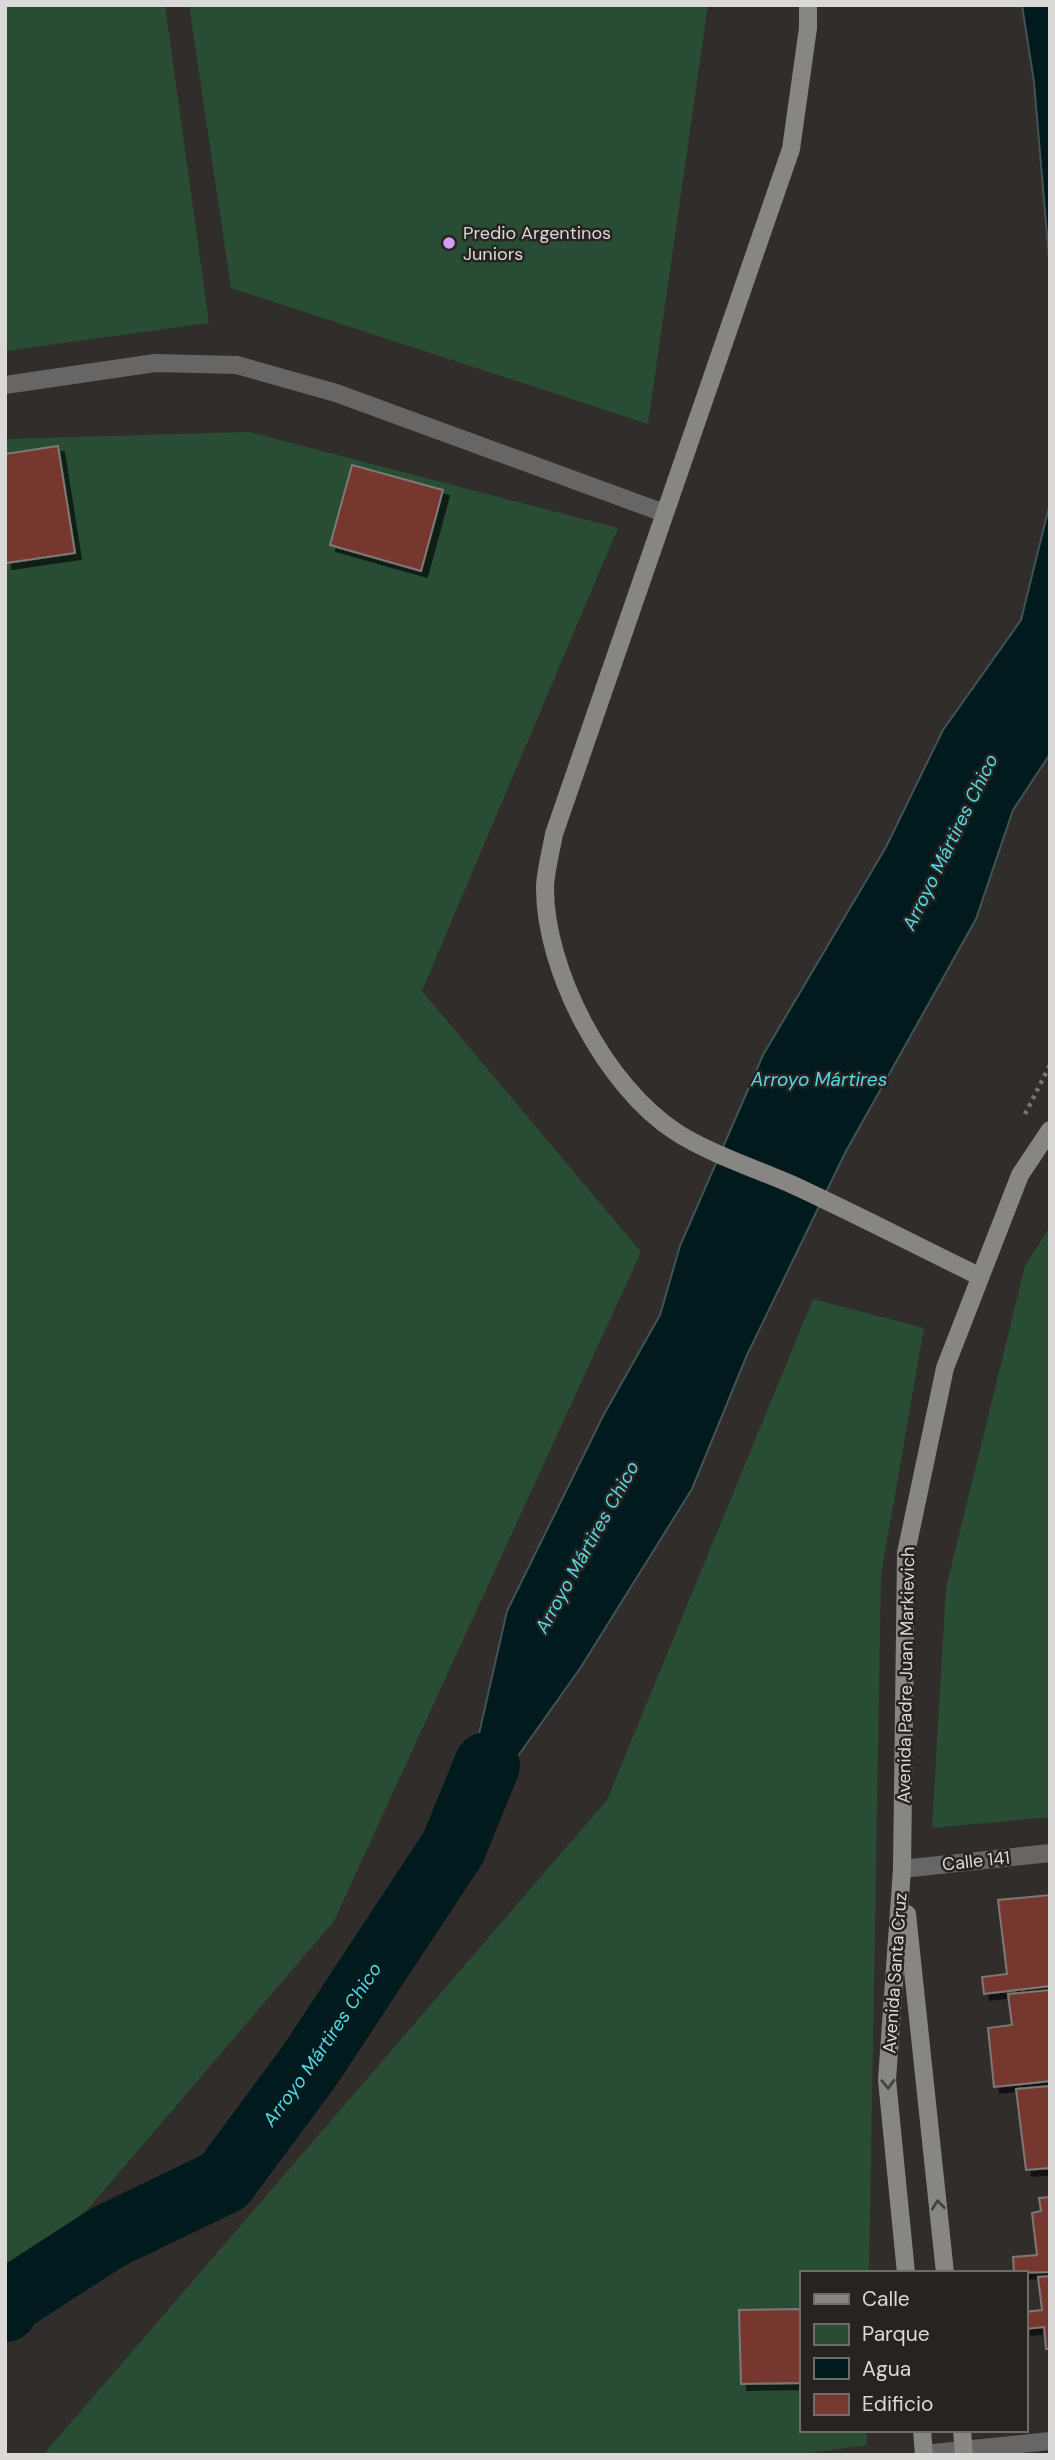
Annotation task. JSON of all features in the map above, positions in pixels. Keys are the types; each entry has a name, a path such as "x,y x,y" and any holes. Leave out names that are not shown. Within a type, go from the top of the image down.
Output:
{"main road":[{"path":"808,5 808,28 791,149 554,834 545,886 551,942 570,998 599,1051 635,1095 676,1132 832,1203 979,1276"},
{"name":"Avenida Padre Juan Markievich","path":"902,1869 906,1553 945,1367 1020,1175 1050,1130"},
{"name":"Avenida Santa Cruz","path":"902,1869 887,2080 906,2271"},
{"name":"Avenida Santa Cruz","path":"902,1869 945,2271"},
{"path":"922,2432 924,2454"},
{"path":"962,2432 964,2452"}],"street":[{"path":"5,385 155,363 237,365 335,393 664,513"},
{"name":"Calle 141","path":"902,1869 1050,1853"},
{"path":"924,2454 964,2452 1050,2441"}],"green space":[{"path":"5,5 165,5 209,323 5,351"},
{"name":"Predio Argentinos Juniors","path":"189,5 708,5 648,424 231,288"},
{"path":"249,432 618,528 422,991 641,1252 334,1921 5,2306 5,439"},
{"path":"1050,1227 1050,1817 932,1828 946,1588 1025,1266"},
{"path":"813,1299 924,1328 881,1575 869,2271 800,2271 800,2432 867,2432 867,2445 795,2455 43,2455 607,1800"}],"water":[{"path":"1022,5 1050,5 1050,270 1034,82"},
{"name":"Arroyo Mártires","path":"1050,432 1050,754 1013,810 976,919 845,1153 747,1355 692,1489 581,1667 453,1848 507,1611 603,1416 660,1315 680,1246 763,1055 886,847 943,730 1021,620 1049,507"}],"building":[{"path":"58,446 75,553 6,563 5,454"},
{"path":"352,465 443,490 421,571 330,545"},
{"path":"1050,1895 1050,1986 984,1994 982,1977 1007,1974 998,1900"},
{"path":"1050,1990 1050,2081 994,2087 988,2028 1012,2025 1008,1994"},
{"path":"1050,2086 1050,2168 1026,2170 1016,2089"},
{"path":"1050,2197 1050,2272 1014,2271 1013,2257 1037,2255 1032,2213 1041,2211 1039,2198"},
{"path":"1050,2276 1050,2349 1046,2349 1044,2327 1027,2329 1027,2312 1042,2310 1038,2277"},
{"path":"800,2309 800,2383 741,2384 739,2310"}],"waterway":[{"name":"Arroyo Mártires Chico","path":"5,2309 9,2301 108,2237 224,2181 310,2065 453,1848 487,1765"}],"place":[{"name":"Predio Argentinos Juniors","path":"449,243"}]}
